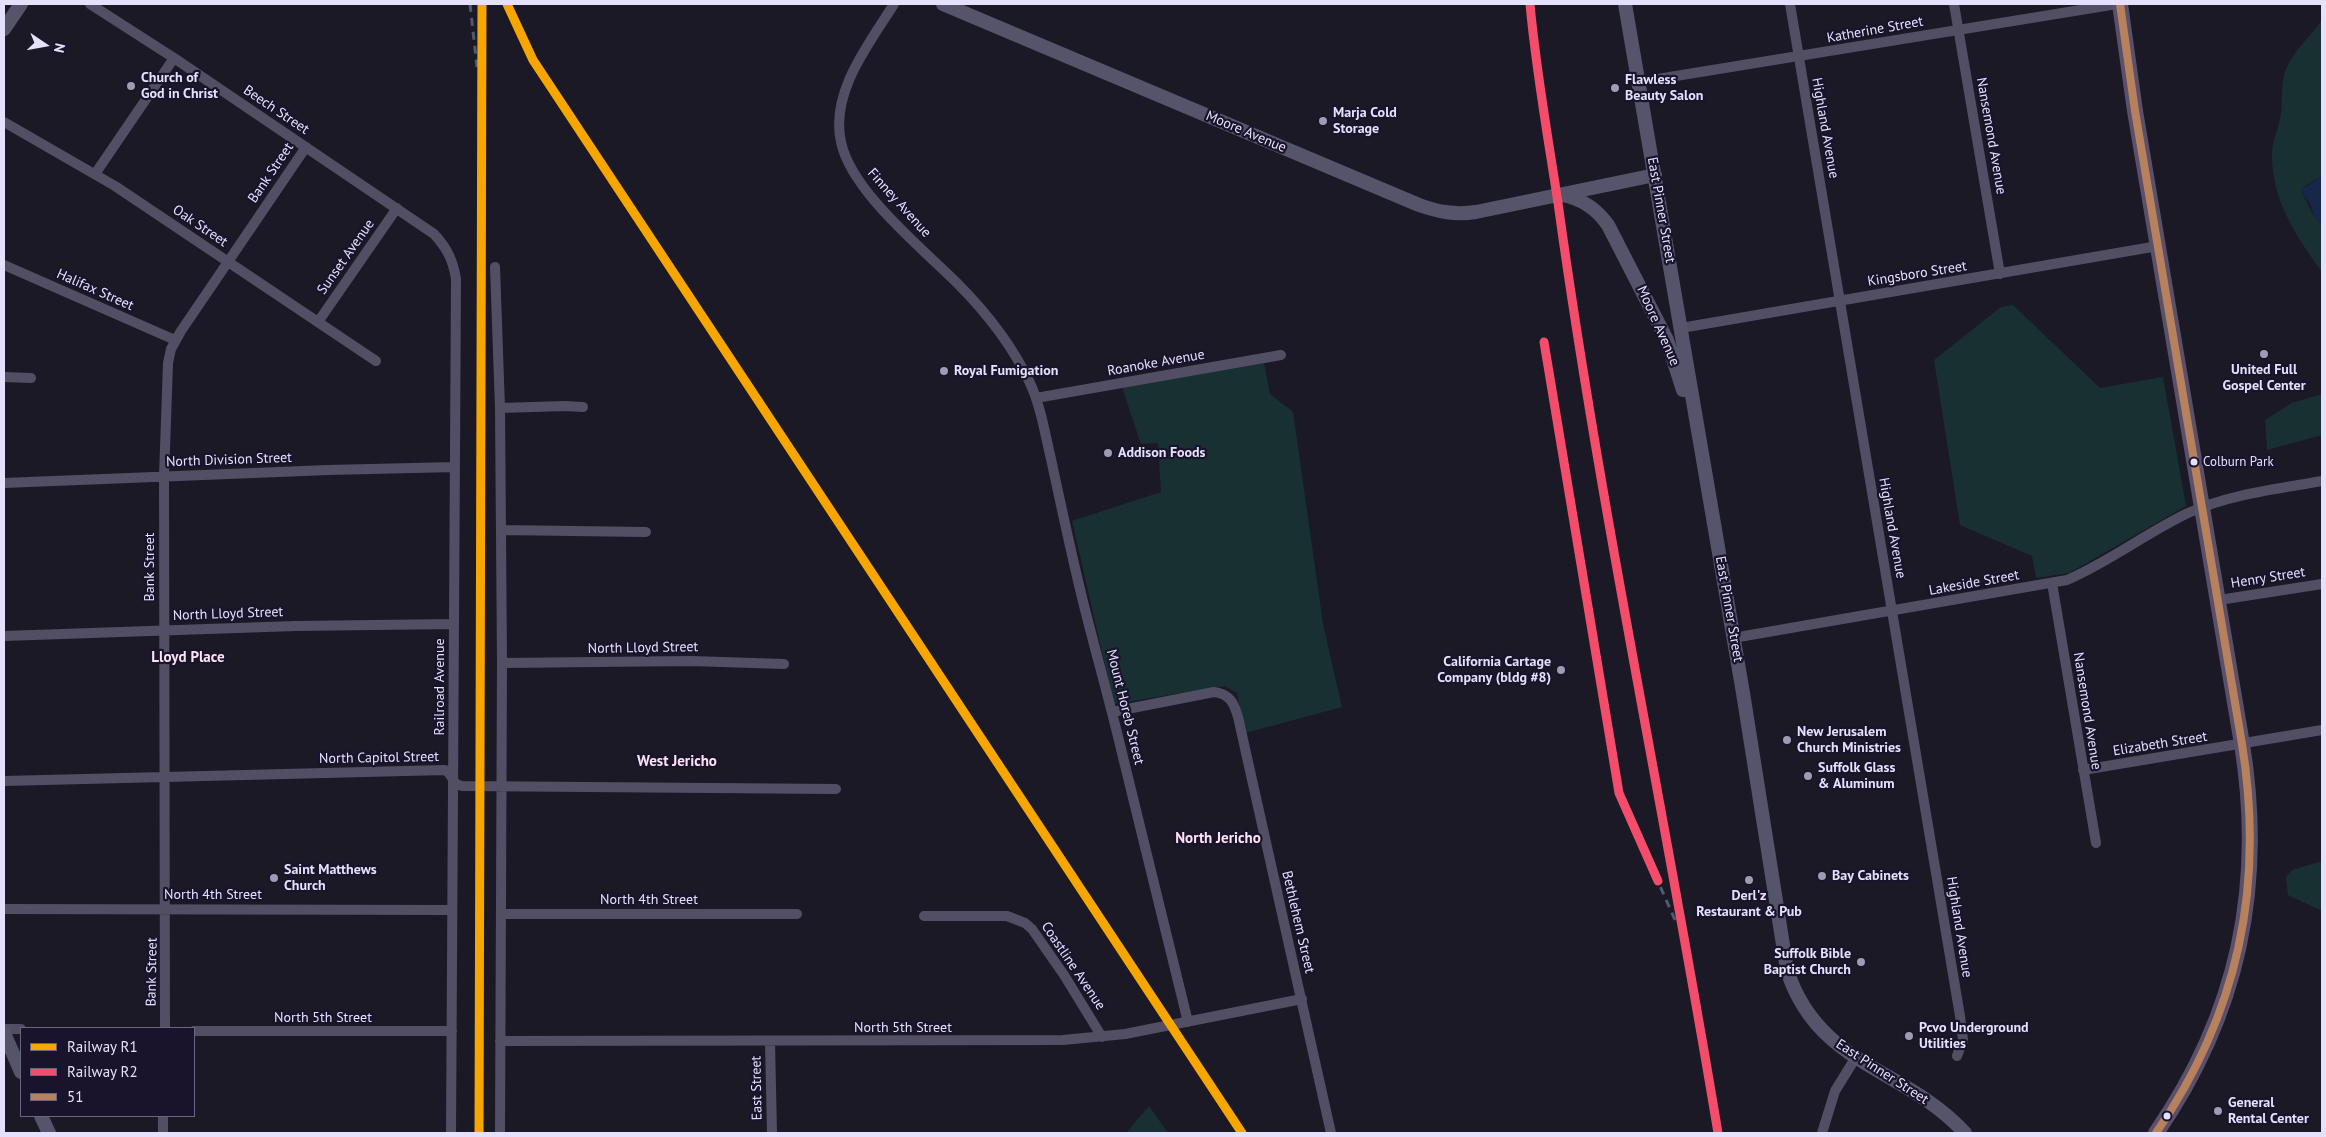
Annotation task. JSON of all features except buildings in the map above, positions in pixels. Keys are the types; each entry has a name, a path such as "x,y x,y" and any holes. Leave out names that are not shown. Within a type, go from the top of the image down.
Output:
{"main road":[{"path":"4,29 21,4"},
{"name":"Moore Avenue","path":"942,4 1441,212 1464,214 1655,175"},
{"name":"East Pinner Street","path":"1625,4 1734,638 1788,970 1793,987 1810,1018 1836,1044 1941,1110 1965,1133"},
{"path":"2118,4 2249,787 2251,846 2248,892 2235,963 2213,1031 2199,1063 2156,1133"},
{"name":"Moore Avenue","path":"1556,194 1576,198 1586,203 1602,217 1638,281 1676,362 1709,494"},
{"path":"4,1033 20,1070"},
{"path":"41,1117 49,1133"}],"street":[{"name":"Beech Street","path":"90,4 174,58 397,208 434,234 444,244"},
{"name":"Finney Avenue","path":"894,4 862,55 841,100 839,126 845,155 859,181 890,216 974,300 1020,364 1036,398"},
{"name":"Highland Avenue","path":"1790,4 1960,1016 1963,1040 1957,1056"},
{"name":"Nansemond Avenue","path":"1954,4 2000,274"},
{"name":"Katherine Street","path":"1639,82 1799,57 2098,5 2118,4"},
{"path":"95,174 174,58"},
{"name":"Oak Street","path":"4,122 95,174 376,361"},
{"name":"Bank Street","path":"165,1027 164,477 168,363 175,340 306,147"},
{"name":"Sunset Avenue","path":"318,322 397,208"},
{"name":"Railroad Avenue","path":"444,244 454,264 456,279 451,1133"},
{"name":"Kingsboro Street","path":"1681,328 2158,246"},
{"name":"Halifax Street","path":"4,265 175,340"},
{"path":"495,266 500,408 502,663 500,1133"},
{"name":"Roanoke Avenue","path":"1036,398 1281,356"},
{"path":"4,378 31,378"},
{"name":"Mount Horeb Street","path":"1036,398 1080,587 1188,1022"},
{"path":"500,408 582,407"},
{"name":"North Division Street","path":"4,483 455,467"},
{"name":"Lakeside Street","path":"1734,638 2052,584 2085,573 2136,541 2203,508 2243,496 2322,481"},
{"path":"501,530 646,532"},
{"name":"Nansemond Avenue","path":"2052,584 2096,843"},
{"name":"Henry Street","path":"2218,600 2322,584"},
{"name":"North Lloyd Street","path":"4,636 164,630 454,624"},
{"name":"North Lloyd Street","path":"502,663 700,661 784,664"},
{"name":"Bethlehem Street","path":"1112,712 1214,692 1228,696 1238,717 1331,1133"},
{"path":"2242,744 2322,730"},
{"name":"Elizabeth Street","path":"2083,770 2242,744"},
{"name":"North Capitol Street","path":"4,781 445,770 453,782 462,786 836,789"},
{"name":"North 4th Street","path":"4,909 452,910"},
{"name":"North 4th Street","path":"501,914 798,914"},
{"name":"Coastline Avenue","path":"924,916 1007,916 1025,923 1032,929 1064,975 1102,1037"},
{"name":"North 5th Street","path":"500,1041 1063,1040 1102,1037 1302,999"},
{"path":"4,1029 20,1029"},
{"name":"North 5th Street","path":"195,1031 452,1031"},
{"name":"East Street","path":"770,1042 772,1133"},
{"path":"1822,1133 1835,1091 1856,1057"},
{"path":"163,1117 163,1133"}],"green space":[{"path":"2322,20 2322,176 2305,186 2302,193 2313,214 2322,224 2322,272 2303,245 2281,203 2273,172 2272,155 2281,114 2282,86 2286,69 2298,49"},
{"name":"Colburn Park","path":"2013,305 2100,388 2163,377 2186,506 2069,573 2036,578 2032,556 1960,525 1934,360 2001,307"},
{"path":"1264,363 1270,394 1293,412 1323,624 1342,707 1245,733 1237,693 1225,686 1114,704 1072,521 1161,492 1158,443 1141,444 1122,387"},
{"path":"2322,394 2322,435 2267,450 2265,420 2292,403"},
{"path":"2322,861 2322,911 2288,895 2286,877 2292,870"},
{"path":"1149,1106 1168,1133 1126,1133"}],"water":[{"path":"2322,176 2322,224 2315,217 2302,189"}],"railway":[{"path":"470,4 477,67"},
{"path":"507,4 533,60 1242,1133"},
{"path":"1530,4 1542,104 1594,436 1718,1133"},
{"path":"1544,342 1619,793 1675,920"}],"rail line":[{"name":"R1","path":"479,1133 482,4"},
{"name":"R1","path":"507,4 533,60 1242,1133"},
{"name":"R2","path":"1530,4 1542,104 1594,436 1718,1133"},
{"name":"R2","path":"1544,342 1619,793 1658,881"}],"transit line":[{"name":"51","path":"2120,4 2135,111 2242,744 2248,797 2250,848 2247,899 2238,948 2225,995 2207,1042 2184,1088 2156,1133"}],"place":[{"name":"Church of God in Christ","path":"131,86"},
{"name":"Flawless Beauty Salon","path":"1615,88"},
{"name":"Marja Cold Storage","path":"1323,121"},
{"name":"United Full Gospel Center","path":"2264,354"},
{"name":"Royal Fumigation","path":"944,371"},
{"name":"Addison Foods","path":"1108,453"},
{"name":"Colburn Park","path":"2194,462"},
{"name":"California Cartage Company (bldg #8)","path":"1561,670"},
{"name":"New Jerusalem Church Ministries","path":"1787,740"},
{"name":"Suffolk Glass & Aluminum","path":"1808,776"},
{"name":"Bay Cabinets","path":"1822,876"},
{"name":"Saint Matthews Church","path":"274,878"},
{"name":"Derl'z Restaurant & Pub","path":"1749,880"},
{"name":"Suffolk Bible Baptist Church","path":"1861,962"},
{"name":"Pcvo Underground Utilities","path":"1909,1036"},
{"name":"General Rental Center","path":"2218,1111"}],"district":[{"name":"Lloyd Place","path":"188,658"},
{"name":"West Jericho","path":"677,762"},
{"name":"North Jericho","path":"1218,839"}]}
